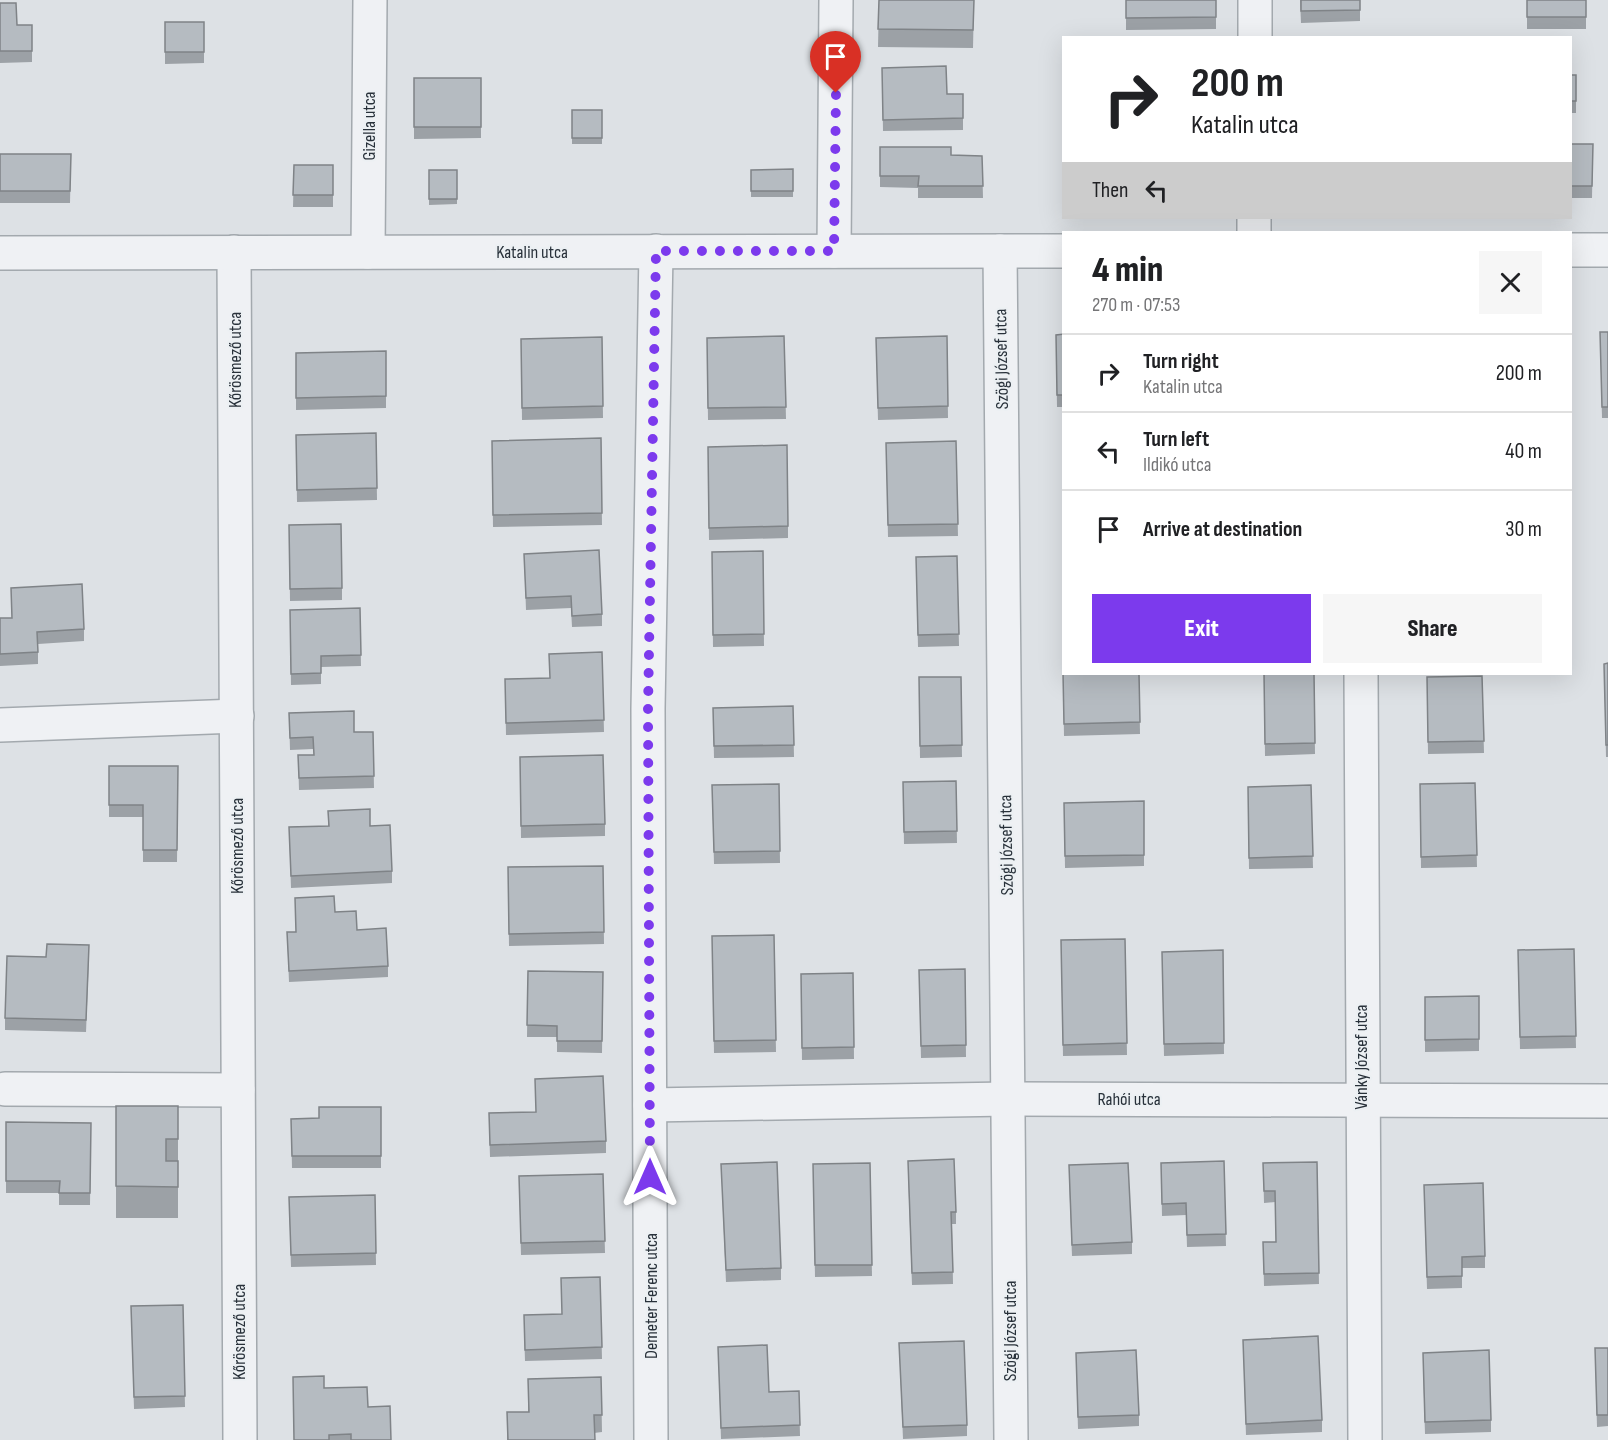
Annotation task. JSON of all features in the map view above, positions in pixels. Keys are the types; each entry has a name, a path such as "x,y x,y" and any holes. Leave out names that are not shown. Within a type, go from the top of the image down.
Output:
{"street":[{"name":"Gizella utca","path":"368,252 370,0"},
{"path":"834,251 836,0"},
{"path":"1255,0 1255,36"},
{"name":"Szögi József utca","path":"1000,250 1011,1440"},
{"name":"Katalin utca","path":"0,253 1062,250"},
{"path":"1572,250 1608,250"},
{"name":"Demeter Ferenc utca","path":"651,1440 648,709 656,251"},
{"name":"Kőrösmező utca","path":"234,252 240,1440"},
{"name":"Vánky József utca","path":"1361,675 1361,1099 1365,1440"},
{"path":"0,725 237,716"},
{"path":"5,1089 238,1090"},
{"name":"Rahói utca","path":"650,1105 1008,1099 1608,1101"}],"building":[{"path":"879,0 974,0 973,30 878,29"},
{"path":"1126,0 1216,0 1216,17 1126,18"},
{"path":"1301,0 1360,0 1360,10 1301,11"},
{"path":"1527,0 1586,0 1586,17 1527,17"},
{"path":"0,3 16,3 17,25 32,25 32,51 0,51"},
{"path":"165,22 204,22 204,52 165,52"},
{"path":"946,66 947,94 963,94 963,118 883,120 882,68"},
{"path":"1572,75 1576,75 1576,101 1572,101"},
{"path":"414,78 481,78 481,127 414,127"},
{"path":"572,110 602,110 602,138 572,138"},
{"path":"1572,144 1593,144 1592,186 1572,186"},
{"path":"880,147 951,147 951,155 982,156 983,186 918,186 919,176 880,176"},
{"path":"0,154 71,154 70,191 0,191"},
{"path":"294,165 333,165 333,195 293,195"},
{"path":"793,169 793,191 751,191 751,170"},
{"path":"429,170 457,170 457,199 429,199"},
{"path":"1600,332 1608,332 1608,407 1602,407"},
{"path":"1062,334 1062,395 1057,395 1056,335"},
{"path":"784,336 786,407 708,408 707,338"},
{"path":"947,336 948,406 878,408 876,338"},
{"path":"602,337 603,406 522,408 521,339"},
{"path":"386,351 386,396 296,398 296,353"},
{"path":"376,433 377,488 297,490 296,435"},
{"path":"601,438 602,513 493,515 492,441"},
{"path":"956,441 958,524 888,525 886,443"},
{"path":"787,445 788,526 709,528 708,447"},
{"path":"341,524 342,588 290,589 289,525"},
{"path":"599,550 602,614 572,616 571,596 526,598 524,554"},
{"path":"763,551 764,634 713,635 712,552"},
{"path":"957,556 959,634 918,635 916,557"},
{"path":"82,584 84,629 37,632 38,652 0,654 0,618 12,618 11,588"},
{"path":"360,608 361,655 321,656 321,673 291,674 290,610"},
{"path":"602,652 604,720 506,723 505,679 550,678 549,654"},
{"path":"1608,663 1608,745 1606,745 1604,664"},
{"path":"1063,675 1139,675 1140,722 1064,724"},
{"path":"1264,675 1314,675 1315,743 1265,744"},
{"path":"1482,676 1484,741 1428,742 1427,677"},
{"path":"919,677 961,677 962,745 920,746"},
{"path":"793,706 794,745 714,746 713,708"},
{"path":"354,711 354,732 373,732 374,776 299,778 298,755 314,755 313,737 290,738 289,713"},
{"path":"603,755 605,824 521,826 520,757"},
{"path":"109,766 178,766 177,850 143,850 143,805 109,805"},
{"path":"956,781 957,831 904,832 903,782"},
{"path":"1475,783 1477,855 1421,857 1420,784"},
{"path":"779,784 780,851 714,852 712,785"},
{"path":"1311,785 1313,856 1249,858 1248,787"},
{"path":"1144,801 1144,855 1065,856 1064,803"},
{"path":"370,809 370,826 390,825 392,871 291,876 289,827 329,826 328,811"},
{"path":"603,866 604,932 509,934 508,867"},
{"path":"334,896 335,912 356,911 357,930 386,928 388,966 289,971 287,932 296,932 295,898"},
{"path":"774,935 776,1040 714,1041 712,936"},
{"path":"1125,939 1127,1043 1063,1045 1061,940"},
{"path":"47,944 89,945 86,1020 5,1018 7,956 46,957"},
{"path":"1574,949 1576,1036 1520,1037 1518,950"},
{"path":"1223,950 1224,1043 1164,1044 1162,952"},
{"path":"965,969 966,1045 921,1046 919,970"},
{"path":"528,971 603,972 602,1041 557,1041 557,1026 527,1025"},
{"path":"853,973 854,1047 802,1048 801,974"},
{"path":"1479,996 1479,1039 1425,1040 1425,997"},
{"path":"603,1076 606,1141 490,1145 489,1113 536,1112 535,1079"},
{"path":"116,1106 178,1106 178,1139 166,1139 166,1161 178,1161 178,1187 116,1186"},
{"path":"319,1107 381,1107 381,1156 292,1156 291,1119 319,1118"},
{"path":"6,1122 91,1123 90,1193 59,1193 60,1181 6,1181"},
{"path":"954,1159 956,1212 951,1212 953,1272 912,1273 908,1161"},
{"path":"1224,1161 1226,1234 1187,1235 1186,1203 1162,1204 1161,1163"},
{"path":"777,1162 781,1268 726,1270 721,1164"},
{"path":"1317,1162 1319,1273 1264,1274 1263,1242 1276,1242 1275,1191 1264,1191 1263,1163"},
{"path":"870,1163 872,1265 815,1265 813,1164"},
{"path":"1128,1163 1132,1242 1072,1245 1069,1165"},
{"path":"603,1174 605,1241 521,1243 519,1176"},
{"path":"1483,1183 1485,1256 1462,1257 1462,1276 1427,1277 1424,1185"},
{"path":"375,1195 376,1253 291,1255 289,1197"},
{"path":"600,1277 602,1347 525,1350 524,1315 562,1314 561,1278"},
{"path":"183,1305 185,1396 134,1397 131,1306"},
{"path":"1318,1336 1322,1420 1246,1424 1243,1340"},
{"path":"964,1341 967,1425 903,1427 899,1343"},
{"path":"767,1345 769,1392 799,1391 800,1425 721,1428 718,1347"},
{"path":"1595,1348 1608,1348 1608,1415 1597,1415"},
{"path":"1136,1350 1139,1415 1078,1417 1076,1353"},
{"path":"1489,1350 1491,1420 1425,1422 1423,1353"},
{"path":"324,1376 324,1388 367,1387 368,1407 390,1406 391,1440 351,1440 351,1434 329,1435 329,1440 294,1440 293,1377"},
{"path":"601,1377 602,1415 594,1415 595,1440 508,1440 507,1412 529,1412 528,1379"}],"route":[{"path":"650,1177 648,709 656,251 834,251 836,93"}]}
